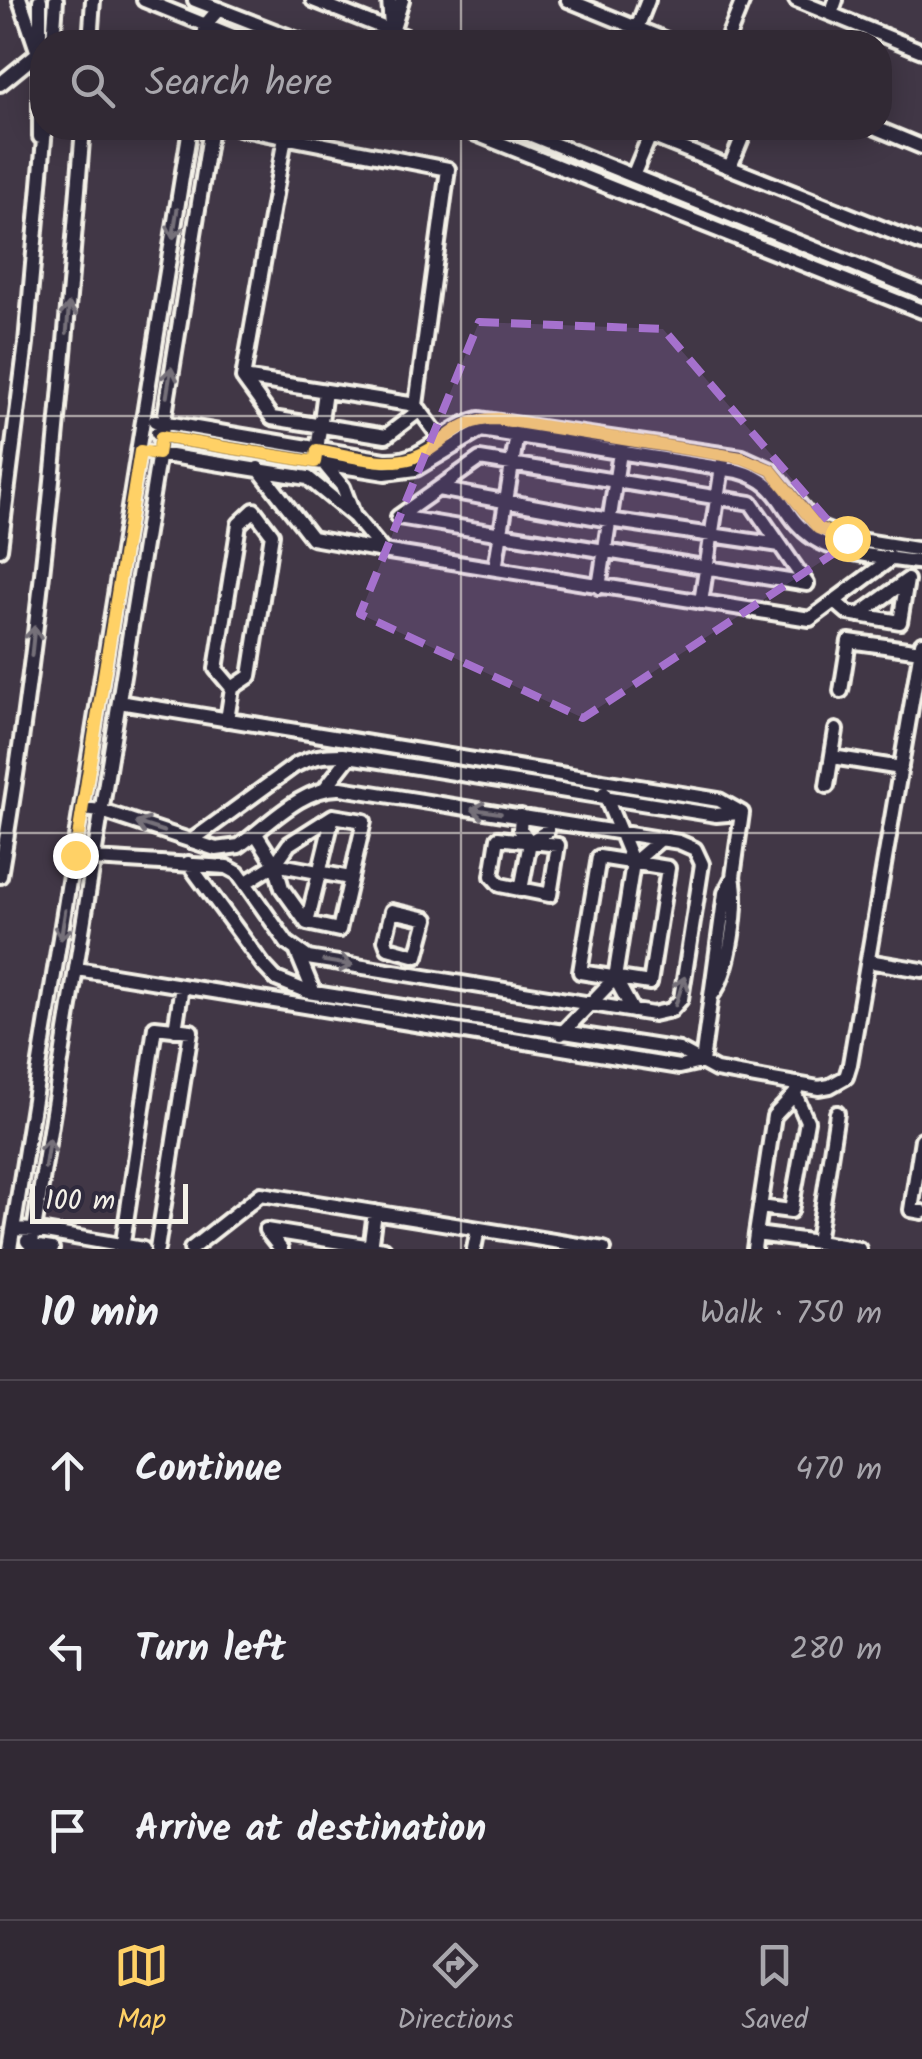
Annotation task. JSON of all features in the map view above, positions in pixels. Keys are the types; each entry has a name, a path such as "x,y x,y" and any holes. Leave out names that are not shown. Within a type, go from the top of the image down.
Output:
{"street":[{"path":"20,0 30,30"},
{"path":"39,30 40,0"},
{"path":"53,30 56,0"},
{"path":"91,30 94,0"},
{"path":"144,0 214,30"},
{"path":"195,0 276,30"},
{"path":"313,0 387,30"},
{"path":"389,0 392,30"},
{"path":"393,30 402,0"},
{"path":"568,0 642,30"},
{"path":"637,28 648,0"},
{"path":"731,30 743,0"},
{"path":"796,0 870,30"},
{"path":"831,14 836,0"},
{"path":"205,30 217,5"},
{"path":"217,5 222,30"},
{"path":"892,39 922,51"},
{"path":"0,84 30,60"},
{"path":"892,135 922,147"},
{"path":"40,140 41,178"},
{"path":"0,549 26,343 44,140"},
{"path":"0,876 22,742 66,342 82,140"},
{"path":"10,1249 188,140"},
{"path":"31,1247 209,140"},
{"path":"284,140 243,378 272,418 386,436 418,408 448,169 300,140"},
{"path":"491,140 922,311"},
{"path":"544,140 922,292"},
{"path":"633,176 654,140"},
{"path":"671,140 922,244"},
{"path":"730,167 741,140"},
{"path":"243,378 418,408 445,444"},
{"path":"325,391 319,459 342,487 354,516"},
{"path":"445,444 467,422 479,419 723,462 765,480 800,527 823,544 922,563"},
{"path":"145,420 162,430 319,459 401,460 481,430 621,445"},
{"path":"495,569 517,434"},
{"path":"598,587 621,445"},
{"path":"140,451 308,478 354,516 383,551"},
{"path":"723,462 742,458 771,470 818,528 847,538 922,550"},
{"path":"480,459 615,482 751,504 806,584 398,517 480,459"},
{"path":"701,602 723,462"},
{"path":"258,468 312,538 810,619 892,558"},
{"path":"438,489 780,545"},
{"path":"228,720 232,688 216,670 239,524 254,510 272,534 250,676 232,688"},
{"path":"834,601 848,614 859,615"},
{"path":"77,968 182,986 391,1012 443,1013 623,1041 679,1050 716,1070 796,1089 830,1086 846,1077 921,647 849,641 841,691"},
{"path":"120,702 719,800 742,812"},
{"path":"827,786 836,730"},
{"path":"82,809 102,811 229,850 326,787 367,743"},
{"path":"426,768 428,753"},
{"path":"191,841 307,758 357,757 716,815 742,812"},
{"path":"832,757 900,768"},
{"path":"468,775 470,760"},
{"path":"548,1046 615,978 633,862 598,780"},
{"path":"297,952 308,958 653,1014 678,1006 683,992 702,864 701,857 689,846 326,787"},
{"path":"660,806 662,791"},
{"path":"702,1062 724,894 732,876 742,812"},
{"path":"245,883 276,864 289,844 334,816 364,821 339,930 307,923 282,888 276,864 256,834"},
{"path":"307,923 334,816"},
{"path":"521,816 520,830 530,842"},
{"path":"521,890 530,842 547,831 547,821"},
{"path":"498,838 530,842 558,845 550,895 500,886 492,876 498,838"},
{"path":"633,862 661,839"},
{"path":"75,855 227,866 245,883 297,952 314,993"},
{"path":"598,857 633,862 668,868 650,983 580,972 598,857"},
{"path":"188,863 263,966 289,986 332,1003"},
{"path":"276,864 350,878"},
{"path":"396,972 417,956 430,978"},
{"path":"868,960 922,970"},
{"path":"615,978 633,1011"},
{"path":"174,1030 182,986"},
{"path":"391,1012 440,1028 621,1058 679,1067 702,1062"},
{"path":"440,1028 443,1013"},
{"path":"122,1247 155,1027 191,1032 157,1249"},
{"path":"621,1058 623,1041"},
{"path":"754,1249 774,1116 796,1089"},
{"path":"760,1207 792,1212 807,1121 796,1089"},
{"path":"817,1242 837,1114"},
{"path":"922,1138 911,1210 922,1212"},
{"path":"191,1249 261,1194 604,1249"},
{"path":"281,1249 266,1230 375,1248 376,1212"},
{"path":"474,1249 478,1228"},
{"path":"14,1230 143,1249"},
{"path":"14,1230 31,1247 52,1249"},
{"path":"756,1234 859,1249"}],"highlighted area":[{"path":"479,322 663,329 848,544 583,718 360,614"}],"route":[{"path":"75,855 140,451 158,454 161,437 315,462 317,450 401,460 422,453 467,422 497,419 742,458 771,470 818,528 847,538"}]}
